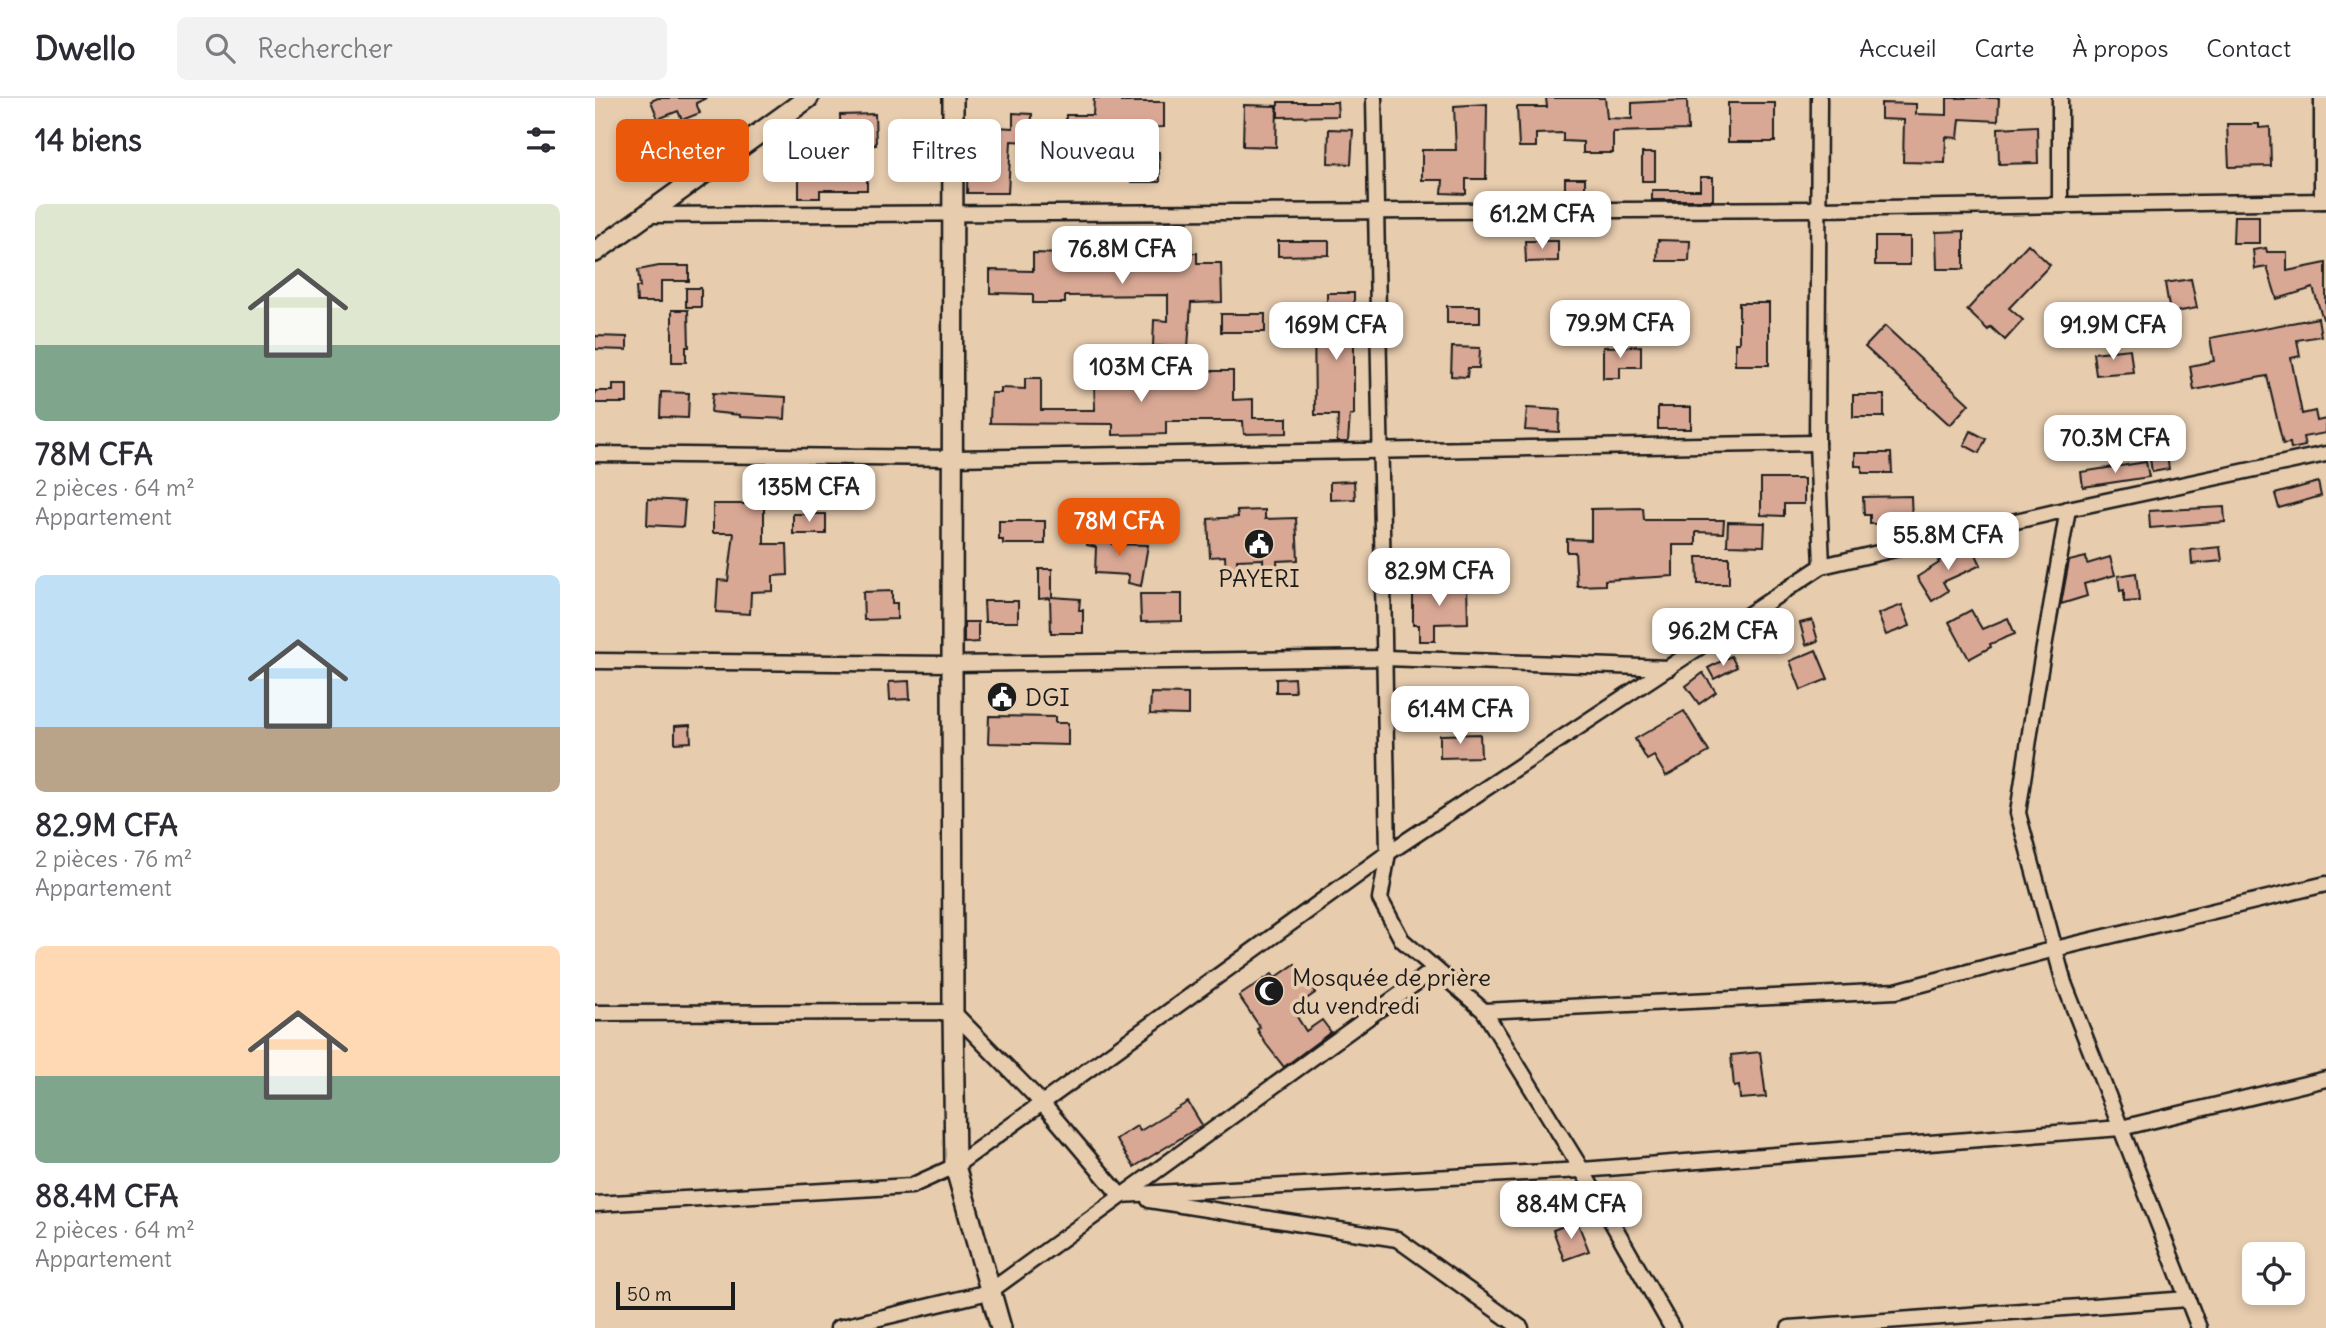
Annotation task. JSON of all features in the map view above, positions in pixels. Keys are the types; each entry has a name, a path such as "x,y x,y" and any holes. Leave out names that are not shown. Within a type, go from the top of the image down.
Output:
{"street":[{"path":"595,252 808,98"},
{"path":"953,98 955,1166 1000,1328"},
{"path":"1374,98 1388,853 1380,899 1402,940 1484,1011 1582,1170 1672,1328"},
{"path":"1819,98 1818,443 1822,566"},
{"path":"2060,98 2060,205"},
{"path":"645,215 1818,209 2324,201 2322,98"},
{"path":"595,454 953,457 1818,443"},
{"path":"595,1204 911,1186 955,1166 1388,853 1822,566 2068,509 2326,454"},
{"path":"2068,509 2018,813 2064,983 2199,1328"},
{"path":"595,661 952,664 1385,658 1669,668"},
{"path":"1484,1011 1896,991 2055,949 2326,884"},
{"path":"838,1328 989,1292 1435,969"},
{"path":"595,1013 953,1012 1042,1103 1120,1195 1397,1239 1521,1328"},
{"path":"1120,1195 1582,1170 2121,1128 2326,1079"},
{"path":"1789,1328 2188,1299"}],"building":[{"path":"658,98 707,98 696,103 700,113 685,119 682,119 678,111 658,119 651,101"},
{"path":"1094,98 1121,98 1121,102 1164,102 1164,127 1159,127 1159,119 1066,119 1066,115 1093,115"},
{"path":"1546,98 1605,98 1607,118 1632,119 1632,103 1687,100 1688,130 1613,132 1613,153 1583,153 1583,142 1563,141 1563,133 1536,134 1536,147 1519,147 1517,107 1547,107"},
{"path":"1947,98 1999,98 1998,121 1960,119 1958,138 1946,137 1945,163 1903,162 1904,120 1881,119 1881,103 1916,104 1916,114 1947,115"},
{"path":"1278,102 1337,102 1338,116 1278,117"},
{"path":"1728,103 1775,103 1775,142 1728,142"},
{"path":"1487,104 1486,179 1466,179 1466,194 1442,193 1443,180 1422,180 1422,150 1456,150 1454,106"},
{"path":"1244,105 1277,106 1276,147 1243,146"},
{"path":"1013,113 1032,114 1032,119 1015,119 1008,193 967,193 967,182 1001,182 1001,127 1013,128"},
{"path":"875,114 876,145 874,119 840,119 840,115"},
{"path":"2227,124 2259,124 2259,128 2270,127 2271,166 2229,167"},
{"path":"2037,126 2038,163 1999,164 1998,128"},
{"path":"1329,129 1353,130 1351,164 1328,163"},
{"path":"1642,153 1655,153 1655,181 1642,181"},
{"path":"1700,177 1713,177 1713,200 1652,200 1652,190 1700,190"},
{"path":"1565,178 1585,178 1585,195 1565,195"},
{"path":"799,182 867,182 867,190 820,190 820,198 799,198"},
{"path":"2234,216 2259,216 2259,243 2233,243"},
{"path":"1964,231 1964,269 1937,269 1936,232"},
{"path":"1875,237 1910,237 1910,265 1875,265"},
{"path":"1658,240 1690,241 1689,261 1657,261"},
{"path":"1278,241 1329,241 1329,255 1278,256"},
{"path":"1525,241 1558,241 1558,261 1526,262"},
{"path":"2028,244 2050,265 2009,308 2023,320 2005,340 1991,327 1988,330 1967,310"},
{"path":"2266,248 2267,252 2287,252 2287,271 2326,263 2326,319 2323,319 2313,288 2277,299 2267,267 2255,269 2253,250"},
{"path":"1033,253 1064,254 1064,264 1101,264 1101,254 1130,254 1130,263 1167,263 1167,253 1197,253 1197,263 1221,263 1222,302 1191,303 1188,348 1153,346 1154,320 1168,321 1168,295 1065,296 1065,303 1033,303 1033,294 990,293 990,270 1033,271"},
{"path":"659,266 689,266 689,281 661,281 661,302 637,302 636,287 640,287 638,270"},
{"path":"2191,279 2197,308 2170,313 2165,283"},
{"path":"686,288 701,288 701,307 686,307"},
{"path":"1327,293 1354,293 1354,415 1350,415 1348,442 1337,442 1338,415 1315,415 1314,316 1327,316"},
{"path":"1572,303 1606,305 1604,326 1571,324"},
{"path":"1739,303 1769,303 1769,365 1735,365 1735,343 1739,343"},
{"path":"1447,306 1480,306 1480,323 1447,323"},
{"path":"672,310 688,310 689,347 686,347 686,362 672,362"},
{"path":"1221,314 1265,314 1265,332 1221,332"},
{"path":"2318,318 2321,336 2297,340 2300,356 2291,358 2302,414 2315,411 2317,421 2326,419 2326,433 2303,437 2305,446 2291,449 2290,443 2283,444 2267,376 2194,390 2190,366 2214,361 2210,338"},
{"path":"1885,326 1969,404 1950,425 1865,347"},
{"path":"595,336 627,337 627,350 595,349"},
{"path":"1641,346 1641,367 1620,367 1620,378 1603,378 1603,347"},
{"path":"1452,347 1480,348 1479,368 1468,368 1467,377 1451,376"},
{"path":"2130,349 2133,372 2096,375 2093,353"},
{"path":"1169,371 1233,371 1233,400 1253,399 1253,418 1287,418 1287,433 1244,434 1243,421 1166,421 1166,434 1113,435 1113,424 990,423 991,393 1001,393 1001,388 1025,389 1025,378 1041,378 1041,410 1095,410 1094,379 1126,376 1169,378"},
{"path":"613,384 627,384 627,403 595,403 595,391 613,391"},
{"path":"661,392 689,393 688,418 660,417"},
{"path":"713,393 786,397 785,419 740,417 711,412"},
{"path":"1853,395 1884,395 1884,417 1853,417"},
{"path":"1658,407 1691,407 1691,429 1658,429"},
{"path":"1527,408 1560,410 1559,432 1525,430"},
{"path":"1971,431 1986,439 1979,453 1964,445"},
{"path":"2165,442 2169,469 2152,472 2148,444"},
{"path":"1855,453 1891,453 1892,473 1862,473 1862,466 1855,466"},
{"path":"2146,462 2149,477 2083,487 2081,472"},
{"path":"1761,479 1804,479 1804,504 1784,504 1784,516 1761,515"},
{"path":"1354,481 1355,499 1330,500 1330,482"},
{"path":"2318,482 2321,496 2279,508 2275,494"},
{"path":"1911,496 1912,523 1870,524 1870,515 1864,515 1863,497"},
{"path":"648,499 685,501 683,527 647,525"},
{"path":"713,504 764,504 764,544 787,544 788,575 773,576 773,591 751,592 750,614 716,612 718,580 728,581 734,533 713,533"},
{"path":"2224,507 2225,522 2150,528 2149,511"},
{"path":"1643,508 1644,520 1724,520 1723,533 1696,532 1696,545 1673,545 1673,576 1605,580 1605,585 1577,586 1575,552 1567,552 1567,539 1591,540 1591,509"},
{"path":"1265,510 1265,519 1296,518 1298,560 1277,561 1278,579 1264,580 1263,559 1237,560 1238,576 1226,577 1225,556 1210,557 1208,519 1238,517 1237,511"},
{"path":"793,514 826,514 826,534 793,534"},
{"path":"999,521 1045,521 1045,544 1003,544 1003,540 999,540"},
{"path":"1728,522 1765,523 1764,546 1727,545"},
{"path":"1089,532 1113,536 1112,544 1148,545 1141,586 1128,583 1129,575 1095,573 1096,547 1087,545"},
{"path":"1972,546 1981,565 1943,582 1948,591 1932,601 1917,577 1939,563 1938,561"},
{"path":"2220,547 2222,561 2192,564 2191,550"},
{"path":"1697,557 1729,557 1729,584 1698,584"},
{"path":"2086,557 2087,564 2110,557 2115,575 2084,584 2087,596 2061,604 2069,561"},
{"path":"1039,569 1052,569 1052,597 1080,599 1083,633 1051,633 1050,598 1039,599"},
{"path":"2136,573 2139,601 2124,602 2124,590 2120,591 2118,576"},
{"path":"1413,585 1467,585 1468,623 1435,624 1435,641 1419,641 1419,625 1413,625"},
{"path":"892,591 892,603 897,603 897,619 864,620 863,592"},
{"path":"1140,594 1182,594 1182,621 1141,622"},
{"path":"984,601 1018,601 1018,622 985,622"},
{"path":"1902,605 1910,626 1886,635 1878,614"},
{"path":"1971,610 1982,629 2008,618 2015,634 1990,644 1991,647 1969,659 1949,622"},
{"path":"1812,620 1818,641 1806,645 1800,623"},
{"path":"964,622 978,622 978,642 964,643"},
{"path":"1816,650 1828,679 1801,690 1790,661"},
{"path":"1731,656 1737,667 1714,679 1708,668"},
{"path":"1703,673 1716,692 1699,704 1686,686"},
{"path":"1294,678 1295,692 1276,692 1276,679"},
{"path":"909,681 910,699 890,700 889,682"},
{"path":"1151,693 1188,694 1188,715 1150,714"},
{"path":"1492,705 1497,724 1484,727 1479,708"},
{"path":"1684,711 1709,752 1666,776 1654,756 1647,760 1635,739"},
{"path":"989,716 1055,717 1055,723 1068,723 1068,745 988,743"},
{"path":"690,725 691,742 675,743 675,726"},
{"path":"1480,734 1481,757 1440,758 1440,735"},
{"path":"1295,964 1315,993 1292,1009 1306,1031 1322,1020 1331,1032 1284,1067 1266,1044 1257,1029 1260,1027 1239,996 1272,974 1275,978"},
{"path":"1760,1052 1766,1097 1740,1099 1739,1086 1734,1087 1731,1055"},
{"path":"1188,1102 1202,1125 1134,1167 1116,1139 1137,1126 1140,1131"},
{"path":"1577,1221 1589,1251 1564,1260 1553,1230"}],"place":[{"name":"PAYERI","path":"1259,544"},
{"name":"DGI","path":"1002,697"},
{"name":"Mosquée de prière du vendredi","path":"1269,991"}]}
